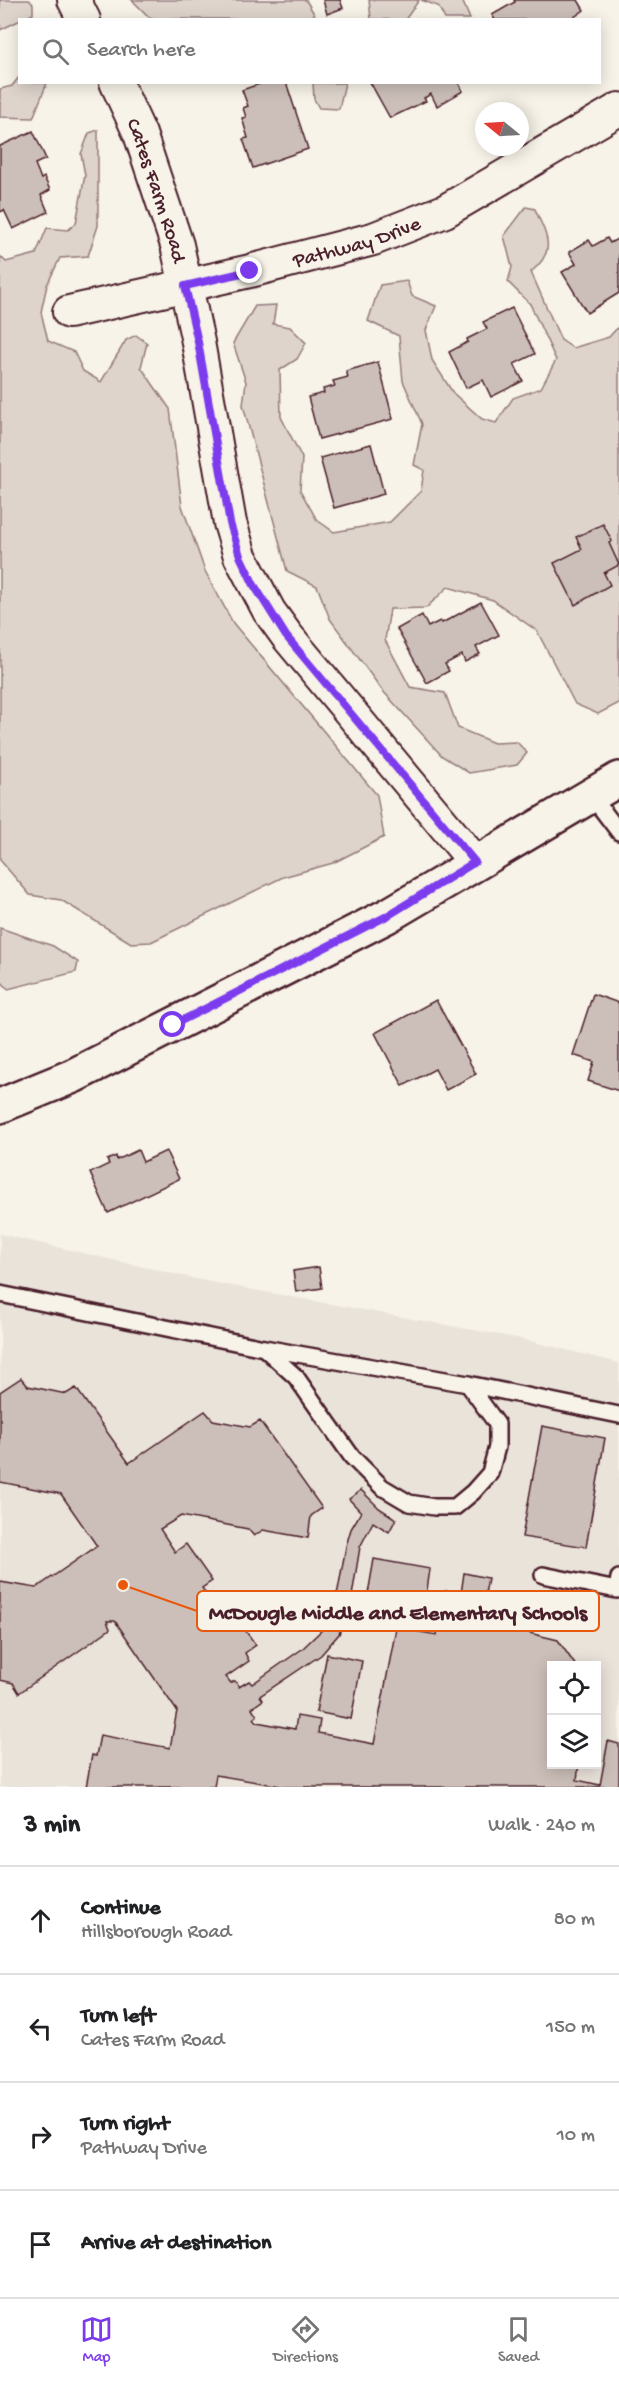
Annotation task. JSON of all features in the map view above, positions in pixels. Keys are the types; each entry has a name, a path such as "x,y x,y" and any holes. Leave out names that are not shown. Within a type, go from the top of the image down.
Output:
{"main road":[{"path":"0,1106 73,1076 377,921 619,779"}],"street":[{"path":"74,0 83,18"},
{"name":"Cates Farm Road","path":"117,84 144,146 177,245 198,342 230,523 240,556 254,585 286,636 475,862"},
{"name":"Pathway Drive","path":"69,312 185,286 373,238 446,211 619,109"}],"lane":[{"path":"591,795 619,832"},
{"path":"0,1294 264,1348 468,1384 619,1415"},
{"path":"264,1348 297,1377 352,1457 382,1487 409,1503 454,1507 473,1492 490,1473 497,1447 497,1424 468,1384"},
{"path":"543,1575 617,1590 619,1578"}],"shaded area":[{"path":"0,0 29,0 33,4 33,14 18,18 18,21 0,30"},
{"path":"132,0 306,0 316,18 150,18"},
{"path":"369,0 419,0 406,18 371,18"},
{"path":"421,0 462,0 470,18 444,18 438,6"},
{"path":"18,78 18,84 47,84 33,118 0,117 0,89 12,86"},
{"path":"313,84 345,84 339,109 319,108 314,99"},
{"path":"98,130 98,226 88,256 60,258 47,285 41,312 48,341 74,352 83,371 101,382 126,340 136,335 147,343 141,367 170,409 182,506 205,571 233,623 377,795 384,837 333,863 283,877 151,942 131,943 61,900 30,895 0,860 0,256 6,262 36,254 47,228 68,230 76,223 85,175 81,154 89,133"},
{"path":"526,207 535,209 546,235 545,257 531,272 561,340 573,348 609,337 619,326 619,703 598,714 575,704 537,631 493,600 448,587 426,608 390,609 385,640 410,687 445,693 458,728 494,743 517,742 527,753 517,765 469,773 442,756 382,690 330,619 317,586 287,571 243,405 246,382 233,343 255,306 276,305 273,324 290,327 306,343 297,359 280,370 281,417 302,458 300,490 317,520 334,532 390,522 421,491 424,470 414,465 422,424 403,381 399,336 368,321 380,285 407,281 412,296 436,306 426,330 432,360 453,393 482,419 496,423 513,398 541,388 556,360 530,304 508,282 512,267 504,236"},
{"path":"0,928 53,946 78,962 76,972 8,989 0,980"},
{"path":"0,1234 205,1281 522,1339 619,1363 619,1787 0,1787"}],"building":[{"path":"323,0 340,0 343,8 327,14"},
{"path":"514,0 578,0 584,10 573,18 494,18 492,15 515,2"},
{"path":"259,84 287,84 308,149 253,168 243,139 248,138 242,118 246,117 243,108 248,106 242,90"},
{"path":"371,84 459,84 463,91 437,106 431,94 424,98 426,101 390,118"},
{"path":"33,131 46,159 35,164 41,179 44,177 50,190 41,195 48,212 13,229 4,210 0,212 0,146"},
{"path":"607,238 610,243 619,238 619,293 587,313 562,272 576,264 569,252 589,240 593,246"},
{"path":"512,308 535,354 514,364 523,381 491,397 483,380 466,388 449,352 468,342 467,339 487,329 483,322"},
{"path":"378,362 393,419 319,439 308,397 324,393 323,389 335,386 333,381 348,377 346,371"},
{"path":"371,444 384,494 334,508 320,458"},
{"path":"603,524 612,541 609,543 619,565 604,573 610,585 575,605 554,563 582,549 576,537"},
{"path":"481,602 499,635 476,647 480,654 465,662 462,655 445,664 449,671 427,683 397,629 422,615 428,627 440,621 442,623"},
{"path":"593,994 619,1003 619,1091 588,1081 594,1062 573,1055"},
{"path":"436,1000 476,1074 446,1090 435,1069 403,1086 375,1033"},
{"path":"138,1150 143,1162 166,1151 179,1179 108,1213 90,1173 109,1164 107,1160 116,1156 117,1160"},
{"path":"319,1267 322,1288 296,1292 293,1271"},
{"path":"21,1378 28,1386 66,1394 76,1388 129,1463 205,1411 213,1420 250,1427 260,1421 322,1508 311,1516 308,1538 263,1530 254,1536 248,1529 181,1516 160,1529 175,1552 186,1544 212,1581 202,1588 221,1616 230,1610 256,1645 245,1653 249,1661 226,1677 231,1683 235,1681 239,1687 249,1681 252,1684 302,1649 327,1625 338,1590 351,1529 361,1512 349,1499 361,1490 379,1508 396,1519 389,1532 373,1522 360,1547 351,1602 339,1634 321,1655 260,1696 263,1700 252,1708 257,1716 254,1718 257,1722 295,1729 297,1716 320,1720 318,1733 374,1744 396,1628 437,1635 445,1591 461,1594 464,1573 488,1578 484,1599 534,1609 529,1633 558,1640 573,1661 547,1661 547,1769 578,1769 577,1780 600,1785 608,1741 619,1744 619,1787 286,1787 216,1775 214,1787 86,1787 92,1755 96,1756 100,1735 170,1748 177,1711 115,1621 107,1621 110,1629 19,1693 13,1683 0,1680 0,1582 36,1588 97,1546 61,1494 0,1482 0,1392"},
{"path":"542,1426 605,1438 586,1547 522,1537"},
{"path":"374,1559 430,1569 425,1604 368,1594"},
{"path":"327,1654 362,1661 351,1719 316,1712"}],"place":[{"name":"McDougle Middle and Elementary Schools","path":"123,1585"}],"route":[{"path":"173,1025 387,916 475,862 286,636 254,585 240,556 230,523 221,479 198,342 185,286 250,271"}]}
